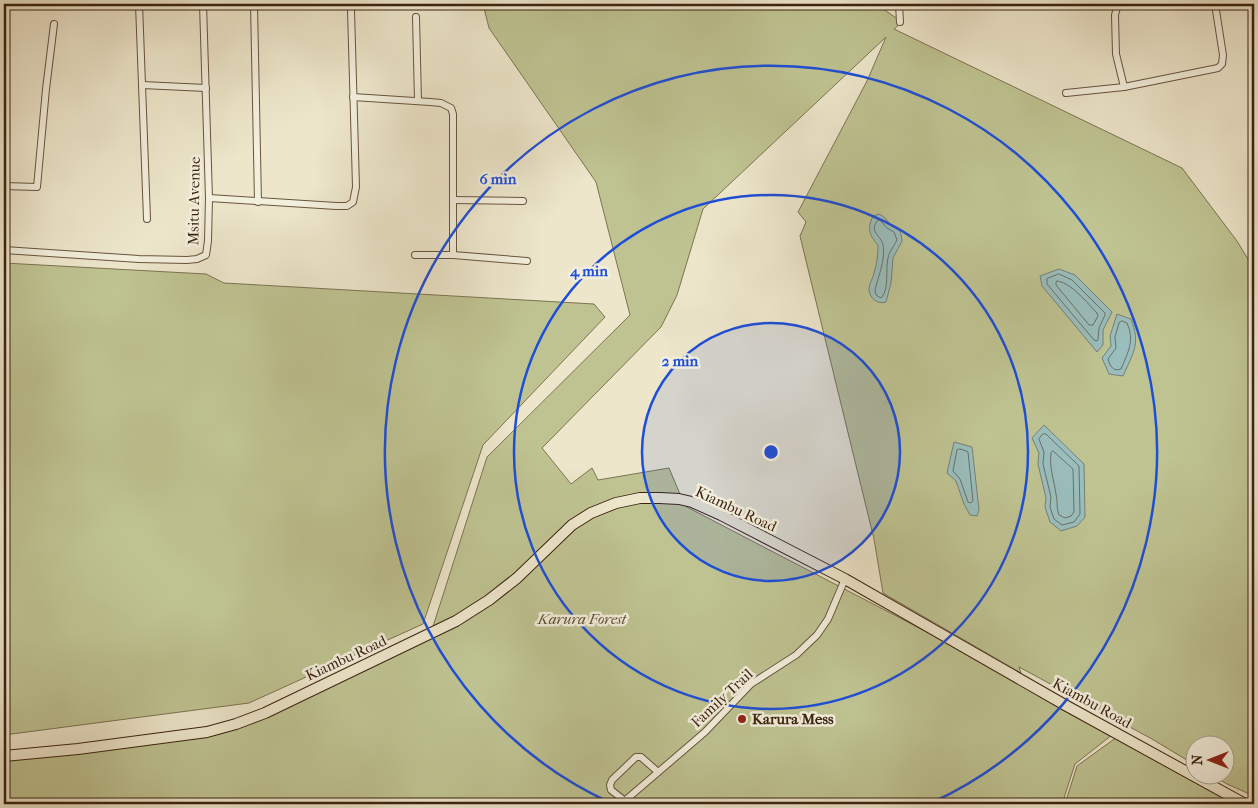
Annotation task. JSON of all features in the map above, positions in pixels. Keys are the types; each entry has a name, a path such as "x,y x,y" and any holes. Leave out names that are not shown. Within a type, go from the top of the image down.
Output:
{"highway":[{"name":"Kiambu Road","path":"4,756 78,749 207,732 265,713 456,621 489,600 517,578 572,525 591,513 616,503 640,498 660,498 692,502 845,579 1065,705 1245,804"}],"street":[{"path":"139,4 147,219"},
{"name":"Msitu Avenue","path":"4,250 139,260 187,260 197,259 206,254 209,198 203,4"},
{"path":"254,4 258,202"},
{"path":"899,4 900,22"},
{"path":"1118,4 1116,16 1116,58 1124,87"},
{"path":"1066,93 1124,87 1218,68 1222,64 1223,55 1215,4"},
{"path":"209,198 336,206 347,206 353,202 356,187 351,10"},
{"path":"416,17 418,101"},
{"path":"4,186 37,187 54,24"},
{"path":"142,85 206,88"},
{"path":"353,97 441,103 451,108 453,114 453,255"},
{"path":"453,200 523,201"},
{"path":"415,255 453,255 527,261"},
{"name":"Family Trail","path":"623,802 705,732 751,684 796,655 817,635 828,620 845,579"},
{"path":"623,802 611,790 610,785 612,780 636,757 641,757 658,772"}],"green space":[{"name":"Karura Forest","path":"483,4 876,4 902,22 894,29 1182,168 1237,241 1254,269 1254,796 1232,786 1236,786 1236,736 1186,736 1186,760 1019,667 1021,673 883,593 874,539 800,236 806,222 798,212 867,81 886,37 703,209 677,295 661,327 542,448 571,484 592,468 598,480 669,468 685,506 1117,731 1075,764 1062,804 4,804 4,755 254,721 429,639 487,457 630,315 596,182 489,28"},
{"path":"4,263 206,274 224,283 594,304 605,317 483,445 423,624 249,703 4,735"},
{"path":"1117,737 1186,776 1186,786 1203,786 1235,804 1065,804 1077,766"}],"water":[{"path":"879,214 898,229 902,241 893,258 891,283 886,302 883,303 877,302 869,292 876,266 878,249 878,245 871,235 870,225 873,216"},
{"path":"1059,269 1075,275 1112,312 1103,330 1103,345 1097,352 1042,286 1040,276"},
{"path":"1117,314 1131,319 1136,342 1123,376 1109,374 1102,358 1111,346 1110,336"},
{"path":"1044,425 1084,464 1085,517 1077,526 1061,531 1050,522 1045,507 1046,498 1038,464 1039,453 1032,438"},
{"path":"954,442 972,447 979,510 977,516 970,515 956,481 947,473"}],"place":[{"name":"Karura Mess","path":"742,719"}]}
